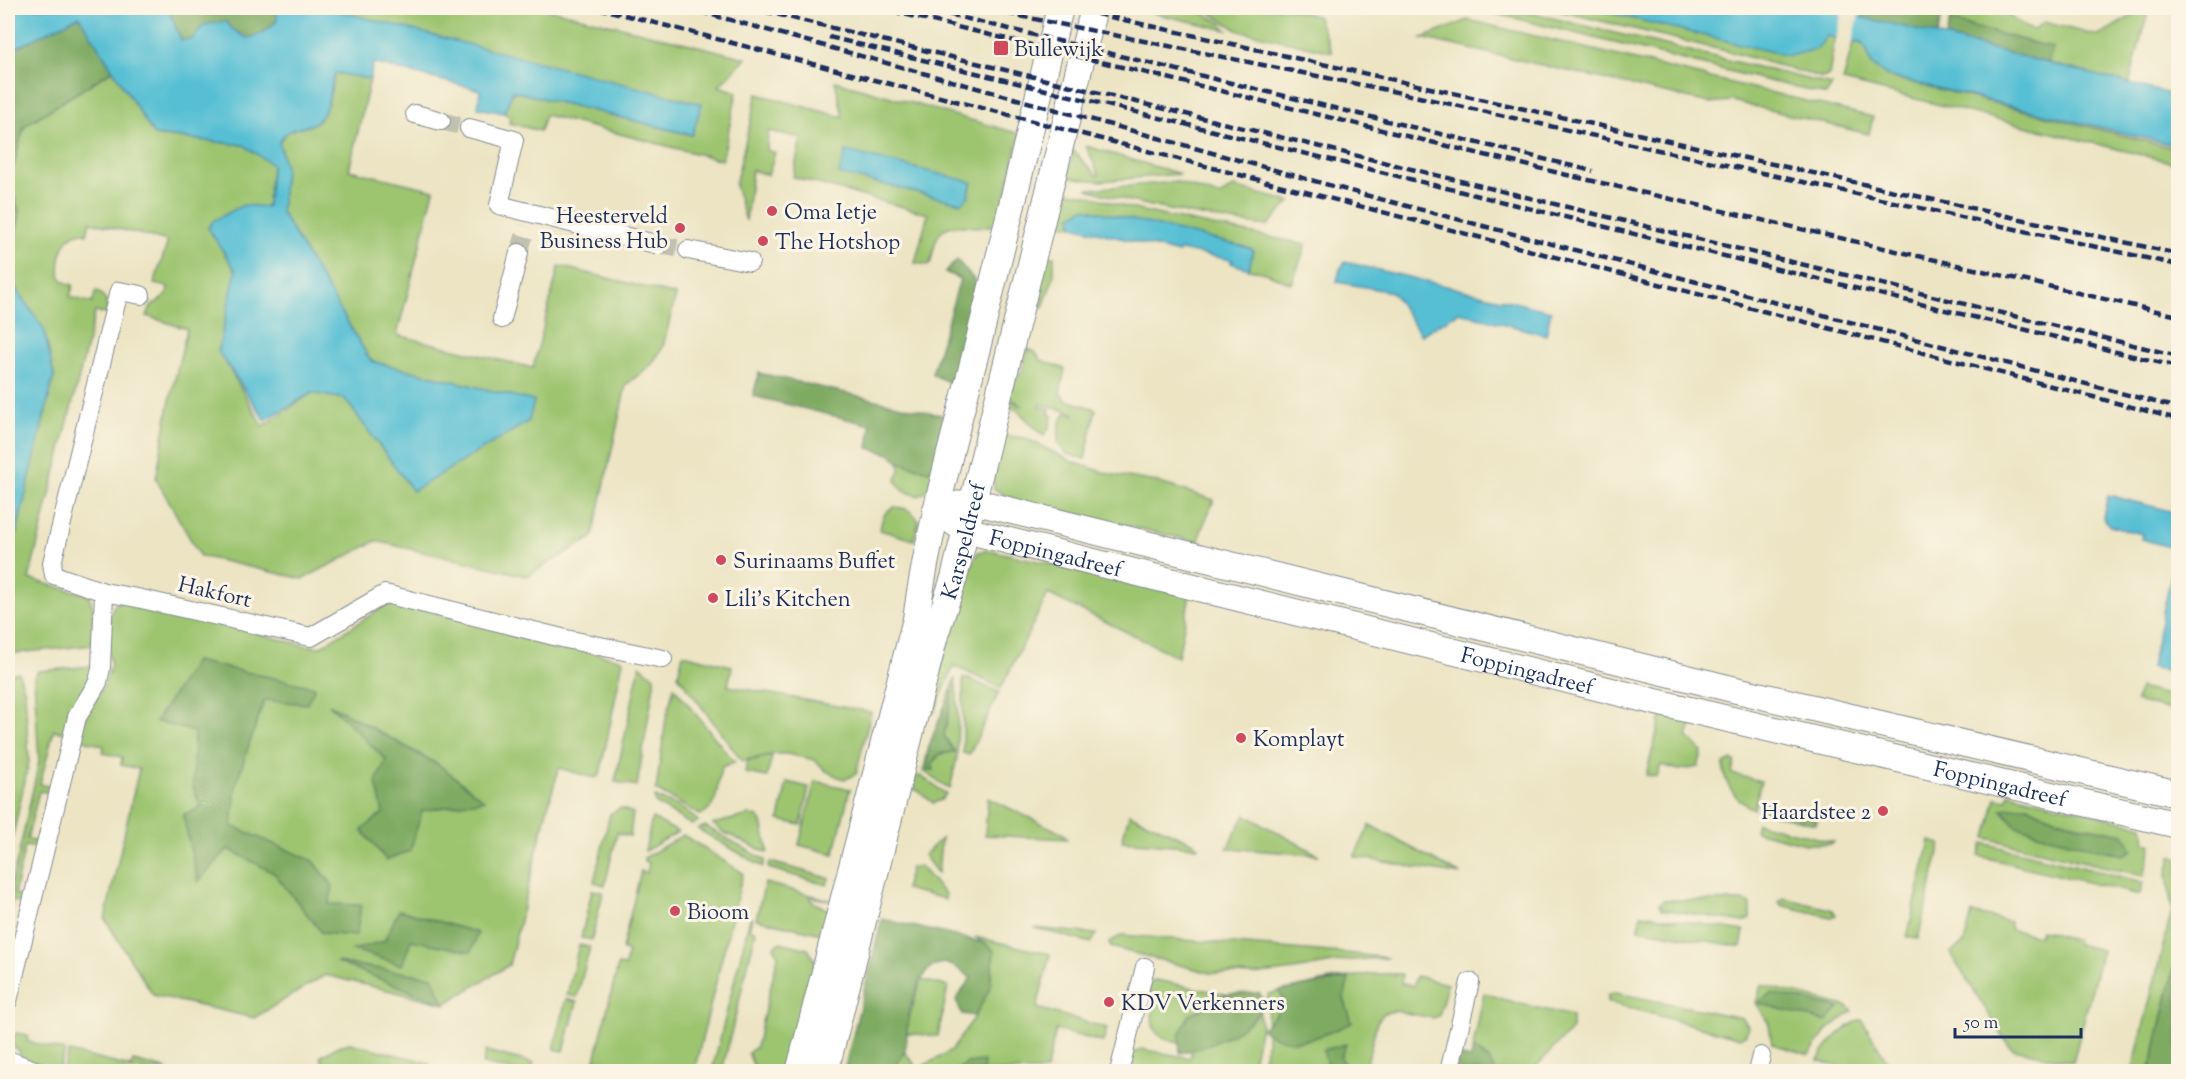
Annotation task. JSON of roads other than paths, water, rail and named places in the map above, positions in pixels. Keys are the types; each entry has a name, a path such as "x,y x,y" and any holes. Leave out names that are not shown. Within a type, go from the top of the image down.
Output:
{"street":[{"name":"Karspeldreef","path":"825,1071 865,917 885,785 916,619 923,565 1060,8"},
{"name":"Karspeldreef","path":"799,1071 840,910 885,785 954,578 1094,8"},
{"path":"415,114 441,121"},
{"path":"469,128 514,140 499,204 529,220 659,244"},
{"path":"688,250 750,262"},
{"path":"502,319 519,253"},
{"name":"Hakfort","path":"141,295 119,291 52,563 54,575 104,592 311,637 385,594 566,639 663,659"},
{"name":"Foppingadreef","path":"936,510 972,501 1707,683 2178,794"},
{"name":"Foppingadreef","path":"936,510 965,530 1656,702 2178,825"},
{"path":"8,1001 77,717 98,682 101,668 104,592"},
{"path":"1119,1071 1145,968"},
{"path":"1449,1071 1470,982"},
{"path":"8,1060 39,1071"}],"water":[{"path":"8,8 168,8 181,40 193,39 204,25 226,21 232,29 247,38 252,37 264,32 277,21 276,8 327,8 702,104 692,135 513,91 504,113 478,108 480,90 373,63 370,79 335,73 324,113 320,118 310,125 292,130 283,136 279,142 285,168 281,212 371,361 534,401 529,421 413,491 345,399 312,393 265,420 218,351 236,271 208,228 213,221 243,205 267,207 272,165 244,145 154,135 79,16 8,52"},
{"path":"1589,8 1833,8 1841,13 2178,96 2178,146 1886,76 1871,64 1867,50 1861,43 1827,36 1817,49 1789,56"},
{"path":"846,151 972,182 968,197 961,203 839,174"},
{"path":"1084,208 1245,247 1253,250 1249,269 1231,263 1232,260 1180,250 1179,253 1073,226 1071,216"},
{"path":"1345,262 1551,311 1546,335 1459,312 1421,335 1392,292 1337,282 1340,269"},
{"path":"8,277 44,329 54,376 8,568"},
{"path":"2108,495 2178,513 2178,651 2174,672 2151,667 2177,549 2141,539 2142,534 2110,526 2103,517"}],"tunnel":[{"path":"441,121 469,128"},
{"path":"519,253 527,227"},
{"path":"659,245 688,250"}],"railway":[{"path":"598,8 2178,419"},
{"path":"687,8 1365,195 2178,408"},
{"path":"751,8 2178,356"},
{"path":"879,8 1567,175 2178,316"},
{"path":"923,8 1593,171"},
{"path":"980,8 1387,90 2178,265"},
{"path":"1070,8 2178,254"},
{"path":"829,37 2178,367"}],"place":[{"name":"Bullewijk","path":"1001,48"},
{"name":"Oma Ietje","path":"772,211"},
{"name":"Heesterveld Business Hub","path":"680,228"},
{"name":"The Hotshop","path":"763,241"},
{"name":"Surinaams Buffet","path":"721,560"},
{"name":"Lili's Kitchen","path":"713,598"},
{"name":"Komplayt","path":"1241,738"},
{"name":"Haardstee 2","path":"1883,811"},
{"name":"Bioom","path":"675,911"},
{"name":"KDV Verkenners","path":"1109,1002"}]}
